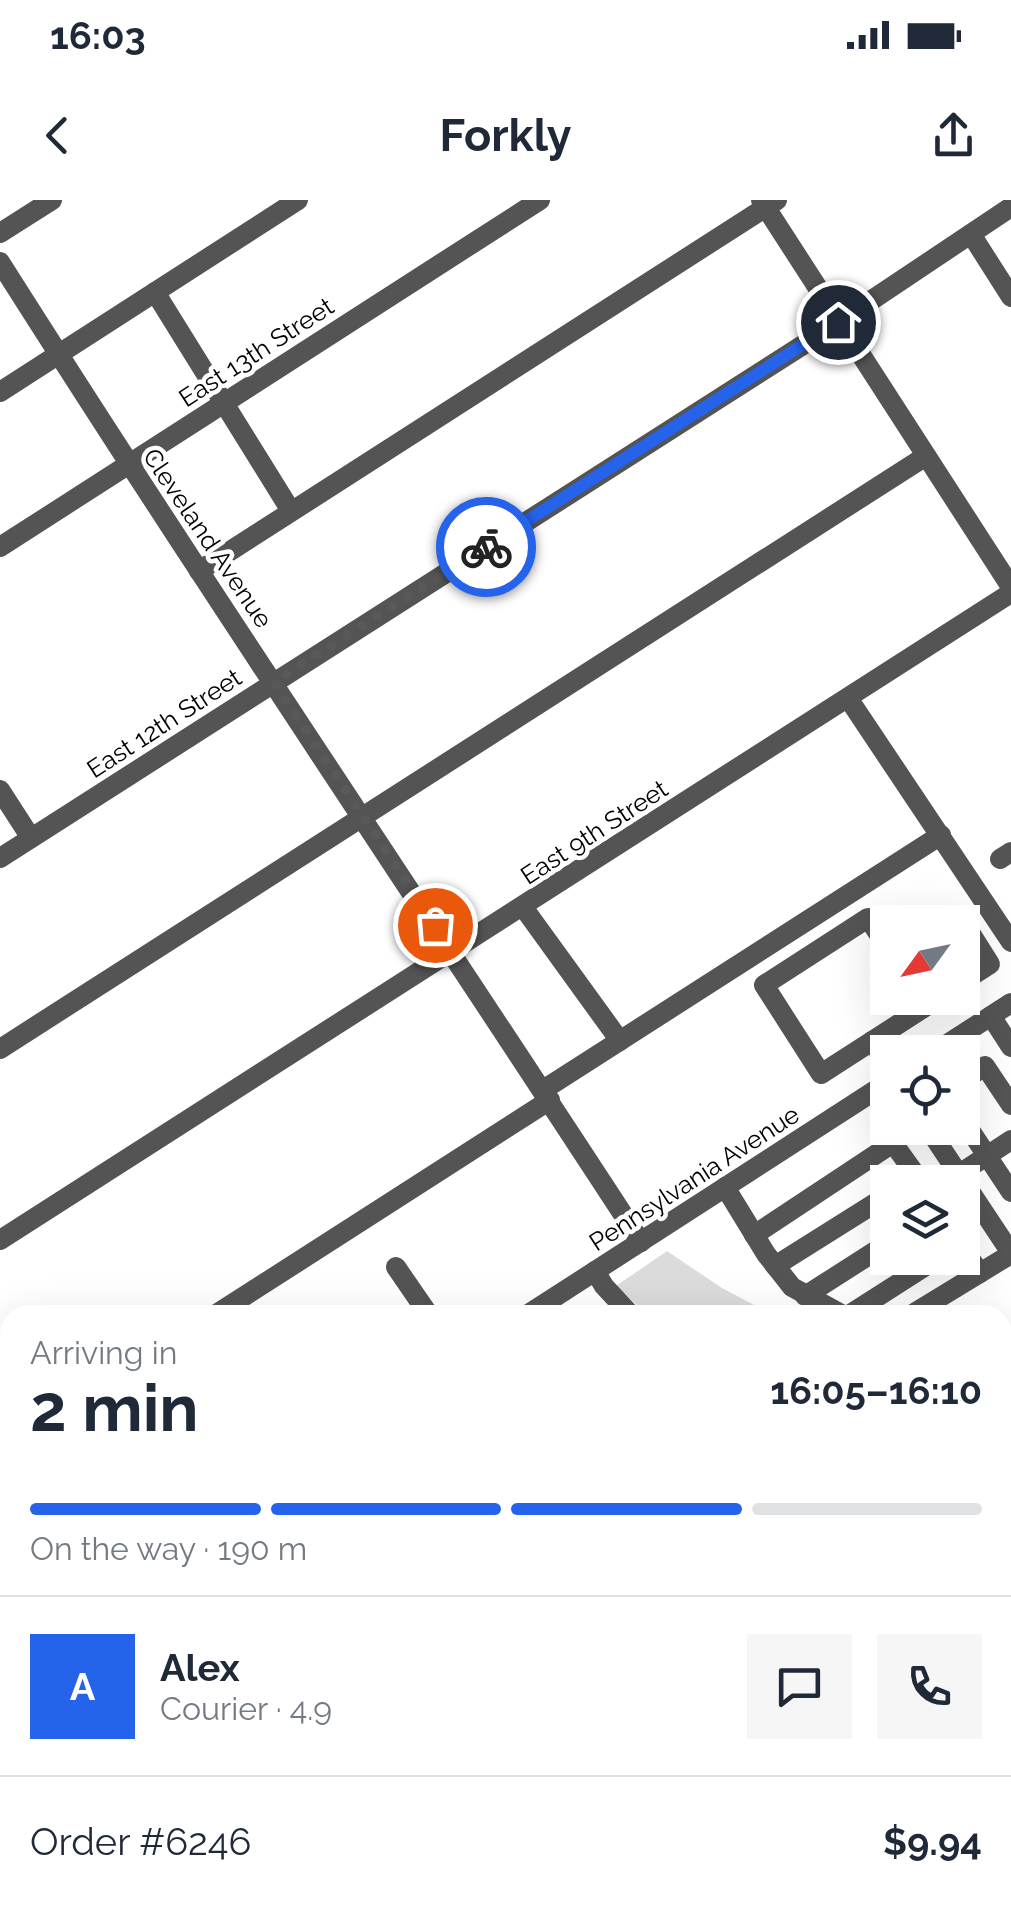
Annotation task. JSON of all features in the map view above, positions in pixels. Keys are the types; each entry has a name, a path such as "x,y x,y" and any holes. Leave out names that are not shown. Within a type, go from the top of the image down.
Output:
{"street":[{"path":"0,233 52,200"},
{"path":"0,392 298,200"},
{"name":"East 13th Street","path":"0,546 540,200"},
{"path":"199,570 768,202 838,322 1011,590"},
{"name":"East 12th Street","path":"0,858 838,322 1011,207"},
{"path":"971,234 1011,297"},
{"name":"Cleveland Avenue","path":"0,262 641,1242"},
{"path":"155,292 290,511"},
{"path":"0,1049 926,456"},
{"name":"East 9th Street","path":"0,1240 524,907 1011,590"},
{"path":"848,698 1011,942"},
{"path":"0,790 31,838"},
{"path":"230,1305 546,1095 620,1041 941,835"},
{"path":"524,907 620,1041"},
{"path":"870,921 868,918 764,985 821,1074 870,1042"},
{"path":"980,948 990,964 980,970"},
{"path":"961,1035 1011,1003"},
{"path":"880,1035 908,1015"},
{"path":"991,1016 1011,1047"},
{"path":"980,1069 985,1066 1011,1105"},
{"name":"Pennsylvania Avenue","path":"542,1305 870,1094"},
{"path":"939,1145 953,1165 986,1156 1011,1140"},
{"path":"754,1235 893,1143 906,1165"},
{"path":"979,1145 1011,1192"},
{"path":"725,1187 792,1288 824,1305"},
{"path":"775,1266 870,1206"},
{"path":"980,1206 1011,1252 980,1273"},
{"path":"805,1296 870,1254"},
{"path":"396,1268 422,1305"},
{"path":"595,1271 620,1305"},
{"path":"862,1305 911,1275"},
{"path":"927,1305 977,1275"}],"shaded area":[{"path":"667,1251 754,1305 637,1305 616,1286"}],"way so far":[{"path":"435,925 274,682 486,547"}],"route":[{"path":"486,547 838,322"}]}
